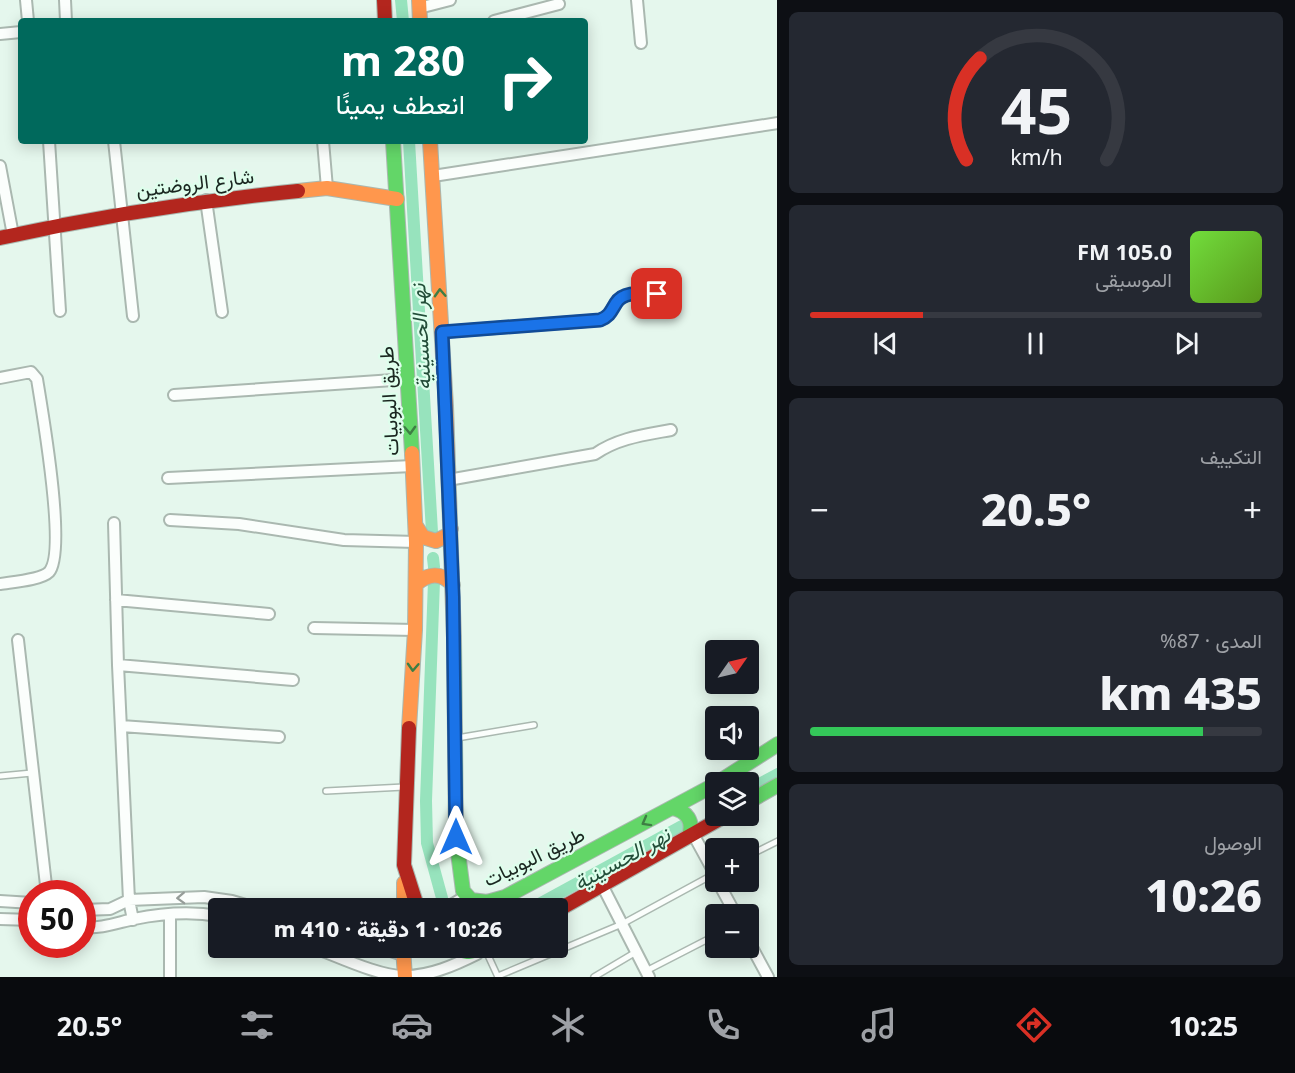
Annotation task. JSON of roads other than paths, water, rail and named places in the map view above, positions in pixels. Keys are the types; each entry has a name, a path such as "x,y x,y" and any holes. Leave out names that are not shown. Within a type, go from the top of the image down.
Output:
{"main road":[{"path":"384,0 385,18"},
{"name":"طريق البوبيات","path":"393,144 416,526 415,630 404,865 414,898"},
{"name":"طريق البوبيات","path":"430,144 451,529 456,837 460,879 466,896 473,902 482,904 505,897 705,790"},
{"name":"شارع الروضتين","path":"7,236 55,225 206,200 327,188 397,199"},
{"path":"416,526 423,537 436,541 448,535 451,529"},
{"path":"416,584 428,575 435,574 449,579 453,585"},
{"name":"طريق البوبيات","path":"734,772 777,744"},
{"path":"759,796 777,785"},
{"path":"672,808 683,811 689,817 691,835"},
{"path":"568,904 707,826"},
{"path":"404,865 404,898"},
{"path":"403,958 405,977"}],"street":[{"path":"26,0 28,18"},
{"path":"65,0 66,18"},
{"path":"419,10 450,0"},
{"path":"637,0 641,43"},
{"path":"505,18 559,4"},
{"path":"0,34 18,32"},
{"path":"433,176 777,123"},
{"path":"49,144 60,311"},
{"path":"114,144 133,316"},
{"path":"323,144 327,188"},
{"path":"0,166 7,236"},
{"path":"206,200 222,312"},
{"path":"442,332 600,320 610,315 621,297 630,294 674,293"},
{"path":"0,378 26,371 31,372 37,380 52,476 54,561 48,572 41,577 0,584"},
{"path":"174,395 408,379"},
{"path":"448,480 595,454 610,444 636,436 671,430"},
{"path":"168,478 411,466"},
{"path":"170,520 239,524 344,540 416,542"},
{"path":"114,522 129,900 133,920"},
{"path":"116,600 269,614"},
{"path":"314,628 415,630"},
{"path":"18,640 45,880"},
{"path":"118,665 293,680"},
{"path":"121,726 279,737"},
{"path":"691,835 705,858"},
{"path":"602,885 647,974"},
{"path":"96,910 110,909 129,900 210,898"},
{"path":"0,901 18,902"},
{"path":"170,914 170,977"},
{"path":"96,926 110,926 170,914 208,914"},
{"path":"0,919 18,920"},
{"path":"342,958 383,973 405,977 448,968 469,958"},
{"path":"758,958 768,977"}],"lane":[{"path":"456,738 534,725"},
{"path":"0,776 32,773"},
{"path":"326,791 406,787"},
{"path":"759,850 777,841"},
{"path":"491,958 498,977 622,924 705,882"},
{"path":"647,974 705,941"},
{"path":"594,977 636,952"}],"waterway":[{"name":"نهر الحسينية","path":"401,0 403,18"},
{"name":"نهر الحسينية","path":"409,144 432,532"},
{"name":"نهر الحسينية","path":"433,558 434,567"},
{"name":"نهر الحسينية","path":"434,581 426,801 427,843 442,898"},
{"name":"نهر الحسينية","path":"759,784 777,775"},
{"name":"نهر الحسينية","path":"550,898 682,826"}]}
